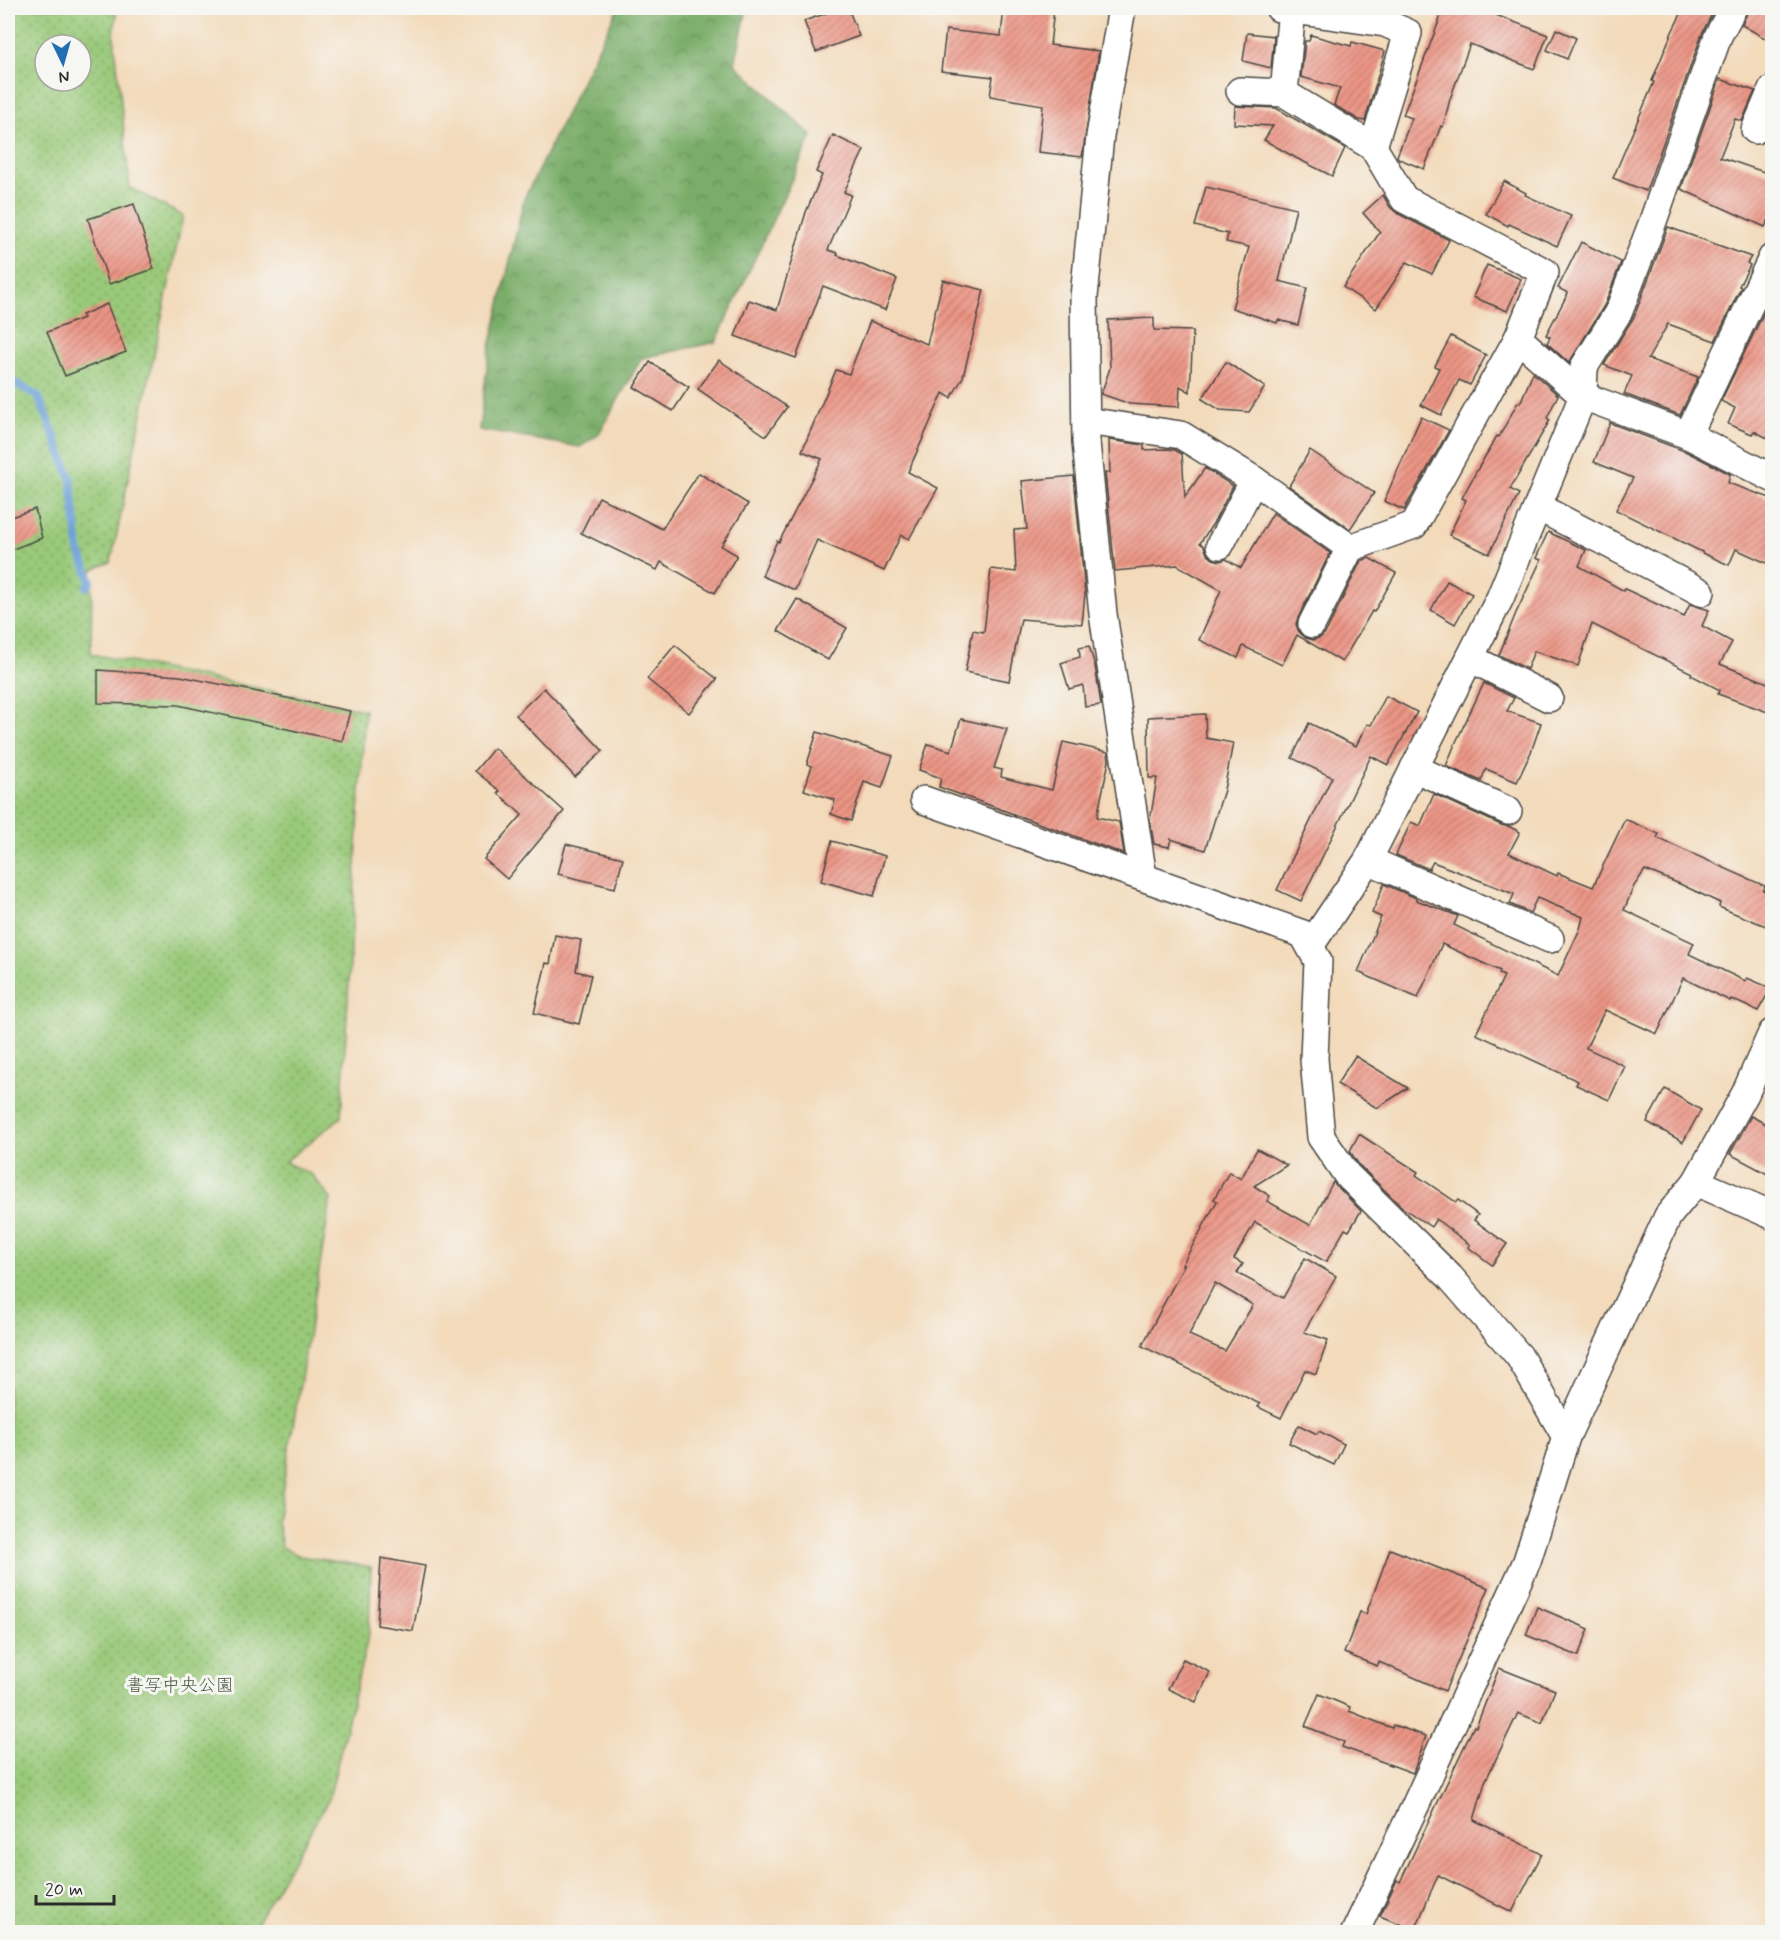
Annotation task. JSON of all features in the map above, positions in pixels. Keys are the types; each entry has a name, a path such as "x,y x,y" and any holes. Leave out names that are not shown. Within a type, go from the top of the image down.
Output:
{"street":[{"path":"1122,8 1100,136 1084,297 1086,442 1103,614 1143,877"},
{"path":"1284,93 1286,8 1385,23 1408,33 1373,147"},
{"path":"1310,946 1368,860 1500,598 1583,396 1584,367 1619,311 1718,36 1733,8"},
{"path":"1755,130 1773,90"},
{"path":"1240,91 1284,93 1373,147 1404,199 1545,272 1518,338 1414,525 1350,548 1312,624"},
{"path":"1688,435 1773,258"},
{"path":"1518,338 1583,396 1688,435 1773,478"},
{"path":"1086,421 1181,435 1254,480 1350,548"},
{"path":"1220,545 1254,480"},
{"path":"1538,507 1701,592"},
{"path":"1470,658 1549,698"},
{"path":"1414,768 1508,811"},
{"path":"924,800 1304,934 1318,961 1314,1059 1321,1137 1347,1175 1450,1277 1519,1356 1566,1437"},
{"path":"1368,860 1550,939"},
{"path":"1355,1932 1527,1561 1566,1437 1668,1216 1696,1182 1744,1095 1773,1033"},
{"path":"1696,1182 1773,1215"}],"green space":[{"name":"書写中央公園","path":"8,8 117,8 114,35 130,188 183,216 111,562 92,570 91,654 365,710 341,1117 285,1162 312,1175 331,1199 277,1522 282,1547 300,1556 371,1567 369,1633 329,1799 251,1932 8,1932"},
{"path":"618,8 747,8 735,64 812,136 716,342 642,358 598,435 580,447 479,430 489,352 524,199"}],"building":[{"path":"848,8 859,36 816,52 804,21"},
{"path":"1004,8 1054,9 1050,45 1099,51 1082,157 1038,152 1043,105 990,96 993,77 941,71 946,30 1001,36"},
{"path":"1444,8 1489,8 1488,12 1548,35 1534,69 1470,44 1450,99 1443,127 1441,126 1424,169 1399,159 1397,156 1412,118 1403,115"},
{"path":"1684,8 1715,8 1703,31 1646,191 1613,178 1654,82 1652,81 1672,32"},
{"path":"1749,8 1773,8 1773,43 1742,25"},
{"path":"1556,29 1576,38 1567,59 1547,50"},
{"path":"1247,33 1274,36 1271,68 1243,61"},
{"path":"1311,35 1351,46 1352,42 1385,51 1365,121 1359,120 1334,105 1340,88 1301,77 1305,41 1309,41"},
{"path":"1720,79 1755,91 1742,121 1735,119 1720,157 1773,175 1773,212 1765,227 1681,189"},
{"path":"1235,106 1276,108 1345,148 1332,176 1264,140 1273,126 1234,124"},
{"path":"833,135 864,150 844,192 851,195 828,250 897,279 885,310 823,286 796,358 735,336 749,300 777,310 806,212 822,175 816,172"},
{"path":"1504,181 1526,193 1525,195 1571,216 1557,246 1509,224 1508,226 1486,214"},
{"path":"1206,187 1296,208 1279,281 1307,288 1298,325 1278,320 1277,323 1232,308 1249,247 1226,242 1228,234 1195,226"},
{"path":"1383,195 1390,207 1397,213 1449,240 1432,274 1407,262 1376,309 1343,287 1380,232 1363,213"},
{"path":"134,204 154,269 109,284 88,219"},
{"path":"1668,227 1751,257 1747,263 1750,265 1739,286 1741,287 1715,341 1668,324 1648,359 1698,377 1680,415 1624,394 1632,376 1604,365 1634,317"},
{"path":"1581,242 1621,262 1605,304 1569,363 1547,343 1550,337 1546,335 1568,293 1558,288"},
{"path":"1487,265 1521,279 1507,311 1473,297"},
{"path":"943,280 984,290 963,377 951,398 943,393 908,472 938,488 909,539 901,535 884,571 817,540 795,590 762,576 777,541 779,542 822,459 802,451 836,370 849,374 870,321 927,344"},
{"path":"1771,298 1773,299 1773,441 1754,431 1752,434 1728,424 1735,408 1721,401"},
{"path":"107,304 126,352 65,376 47,332 83,318 82,315"},
{"path":"1154,318 1154,330 1193,331 1190,392 1180,386 1179,407 1130,404 1101,394 1110,368 1108,320"},
{"path":"1451,336 1486,355 1470,385 1459,380 1441,415 1421,405 1439,368 1435,366"},
{"path":"719,360 787,407 766,436 698,389"},
{"path":"650,362 689,387 673,411 634,387"},
{"path":"1226,362 1265,387 1249,412 1220,410 1202,399"},
{"path":"1533,373 1558,395 1547,418 1550,420 1510,489 1519,494 1489,554 1449,535 1466,500 1462,498 1497,436 1499,437 1518,402 1520,403"},
{"path":"1421,417 1449,430 1404,510 1384,501"},
{"path":"1610,423 1687,452 1730,474 1728,483 1773,499 1773,566 1736,549 1729,565 1616,510 1633,478 1594,462"},
{"path":"1109,440 1144,445 1144,450 1167,449 1182,454 1185,497 1205,468 1233,486 1200,543 1213,559 1220,561 1226,559 1241,568 1273,513 1330,553 1296,624 1299,632 1306,638 1314,640 1326,632 1361,561 1369,558 1396,573 1342,662 1297,635 1282,665 1243,646 1238,658 1199,640 1221,590 1177,565 1115,571 1105,473 1110,473"},
{"path":"1310,450 1374,493 1350,529 1289,486"},
{"path":"699,473 748,504 721,546 737,555 715,593 661,562 657,570 581,533 599,497 662,529"},
{"path":"1074,476 1085,594 1082,624 1021,619 1009,681 965,672 973,630 984,632 991,569 1016,572 1014,530 1027,529 1022,481"},
{"path":"35,509 42,538 8,551 8,518"},
{"path":"1548,532 1586,550 1579,566 1624,591 1625,589 1684,617 1690,604 1709,610 1702,626 1732,642 1720,664 1773,685 1773,714 1718,694 1720,690 1691,675 1692,673 1592,624 1578,666 1534,651 1527,669 1499,655 1541,560 1536,558"},
{"path":"1447,581 1472,594 1455,624 1431,610"},
{"path":"797,599 847,628 828,660 778,631"},
{"path":"675,645 717,679 689,713 647,679"},
{"path":"1089,646 1095,666 1101,705 1085,707 1083,685 1069,689 1061,663 1080,657 1079,648"},
{"path":"98,670 180,676 350,711 342,741 178,705 98,703"},
{"path":"1484,683 1514,698 1507,711 1541,723 1517,782 1486,769 1481,781 1446,766"},
{"path":"544,688 603,751 575,777 516,715"},
{"path":"1386,696 1417,712 1388,765 1371,756 1301,901 1277,890 1332,777 1292,758 1309,723 1356,746 1367,724 1371,725"},
{"path":"1205,714 1206,738 1233,743 1224,790 1205,850 1171,839 1169,847 1154,844 1150,821 1157,778 1149,778 1148,717"},
{"path":"961,719 1007,729 994,768 1002,770 1001,777 1052,790 1063,742 1108,752 1109,761 1097,817 1119,822 1124,854 939,787 941,778 919,770 928,744 951,751"},
{"path":"817,732 893,756 882,788 864,782 851,821 831,814 835,800 804,790 812,766 807,764"},
{"path":"494,748 564,811 507,879 484,859 522,815 498,793 500,791 475,771"},
{"path":"1434,794 1520,832 1509,853 1557,876 1558,873 1593,887 1625,819 1659,834 1657,838 1765,886 1763,890 1773,894 1773,929 1719,907 1720,903 1645,870 1634,886 1624,910 1694,943 1689,954 1745,981 1747,978 1771,988 1758,1011 1731,999 1730,1001 1683,978 1657,1034 1605,1010 1586,1048 1625,1066 1609,1100 1576,1085 1578,1081 1476,1034 1504,976 1499,974 1500,971 1442,944 1418,998 1358,972 1381,917 1372,913 1384,884 1416,900 1458,916 1454,925 1558,976 1580,929 1583,917 1537,898 1530,913 1510,904 1514,894 1433,862 1429,869 1396,855 1411,822 1420,826"},
{"path":"832,841 885,856 874,896 821,881"},
{"path":"566,844 623,858 615,888 558,874"},
{"path":"555,935 581,940 576,971 591,975 579,1024 534,1013 546,963 550,964"},
{"path":"1355,1056 1408,1088 1377,1108 1337,1084"},
{"path":"1665,1089 1701,1110 1683,1142 1647,1122"},
{"path":"1751,1116 1773,1128 1773,1177 1730,1154"},
{"path":"1359,1134 1418,1172 1416,1175 1478,1215 1474,1220 1507,1244 1492,1265 1436,1219 1431,1227 1403,1208 1359,1165 1350,1151"},
{"path":"1257,1149 1287,1165 1254,1186 1270,1196 1267,1201 1310,1225 1333,1182 1361,1211 1349,1231 1345,1229 1326,1262 1255,1222 1234,1259 1243,1264 1237,1273 1283,1298 1305,1258 1336,1276 1304,1332 1328,1340 1316,1374 1305,1370 1281,1418 1258,1407 1260,1404 1142,1346 1217,1201 1214,1199 1229,1172 1241,1179","holes":["1215,1283 1253,1305 1225,1351 1189,1335"]},
{"path":"1299,1425 1317,1434 1319,1431 1344,1444 1334,1465 1289,1443"},
{"path":"1390,1549 1489,1588 1445,1691 1379,1662 1377,1666 1344,1653 1360,1612 1366,1614"},
{"path":"381,1558 425,1566 413,1631 377,1625"},
{"path":"1537,1607 1589,1629 1578,1656 1526,1635"},
{"path":"1183,1659 1210,1672 1196,1702 1168,1689"},
{"path":"1499,1668 1555,1690 1542,1723 1518,1713 1485,1782 1474,1820 1542,1854 1512,1912 1438,1875 1415,1930 1380,1916 1397,1880 1400,1882 1474,1726 1476,1727"},
{"path":"1319,1694 1350,1707 1349,1711 1392,1728 1393,1725 1426,1736 1413,1773 1342,1747 1344,1742 1305,1726"}],"waterway":[{"path":"8,379 38,396 71,479 79,550 91,581 87,587"}]}
